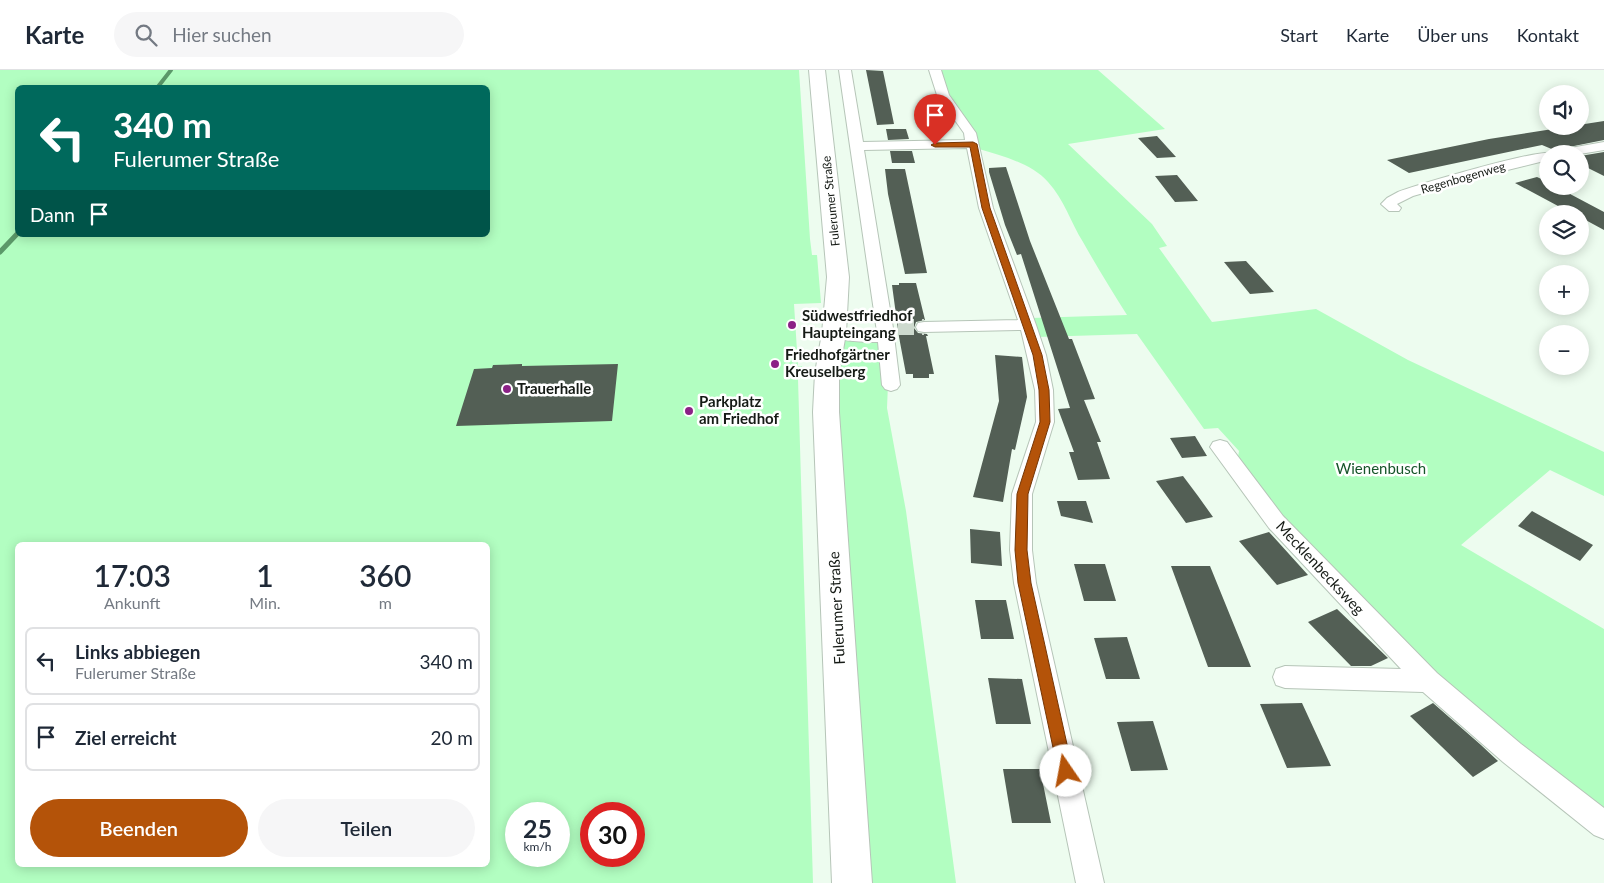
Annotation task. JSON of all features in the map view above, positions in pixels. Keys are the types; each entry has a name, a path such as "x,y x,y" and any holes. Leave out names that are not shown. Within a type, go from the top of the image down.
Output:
{"main road":[{"name":"Fulerumer Straße","path":"817,70 838,277 834,333 827,373 826,412 852,883"}],"street":[{"path":"845,70 856,146 890,330 891,385"},
{"path":"935,70 943,95 965,126 973,144 986,208 1038,355 1044,390 1045,422 1022,494 1021,550 1025,583 1090,883"},
{"path":"856,146 973,144"},
{"path":"1589,149 1604,146"},
{"name":"Regenbogenweg","path":"1394,208 1388,204 1392,200 1409,194 1480,172 1539,158"},
{"path":"924,327 1028,325"},
{"path":"834,333 859,337 890,330"},
{"name":"Mecklenbecksweg","path":"1220,447 1276,522 1428,681 1512,753 1604,825"},
{"path":"1285,677 1428,681"}],"green space":[{"path":"0,70 799,70 810,239 812,255 817,255 821,303 794,304 798,366 802,366 798,379 813,883 0,883"},
{"name":"Wienenbusch","path":"938,70 1098,70 1165,129 1068,144 1152,224 1167,246 1159,248 1212,322 1316,309 1408,360 1604,452 1604,496 1550,470 1461,545 1604,629 1604,819 1508,742 1321,566 1237,463 1239,451 1218,428 1204,429 1137,334 1037,337 1031,318 1127,315 1088,251 1054,189 1041,175 1025,165 979,149 971,128 947,90"},
{"path":"840,336 884,339 888,384 887,408 906,511 956,883 869,883 837,425"}],"building":[{"path":"866,70 883,71 894,124 877,125"},
{"path":"1604,121 1604,140 1579,145 1539,145 1409,173 1387,160 1489,139 1539,131 1539,135 1589,135 1589,123"},
{"path":"886,129 906,129 909,139 888,140"},
{"path":"1157,136 1176,157 1157,158 1138,138"},
{"path":"890,151 912,151 915,163 892,163"},
{"path":"1604,152 1604,176 1589,168 1589,154"},
{"path":"1006,167 1030,241 1069,339 1072,339 1095,399 1084,400 1101,442 1097,442 1110,479 1078,480 1069,452 1074,452 1058,409 1070,408 1021,254 1017,255 1005,225 989,172 989,168"},
{"path":"885,169 905,169 927,273 905,274 888,194"},
{"path":"1177,175 1198,201 1175,202 1155,176"},
{"path":"1537,177 1539,178 1539,195 1572,195 1604,212 1604,230 1589,222 1589,205 1556,205 1515,183"},
{"path":"1246,261 1274,292 1250,294 1224,262"},
{"path":"899,283 916,283 925,320 916,322 914,328 918,333 927,334 928,336 926,336 934,374 929,374 929,378 913,378 913,374 906,374 892,285 899,285"},
{"path":"995,355 1022,357 1027,397 1015,450 1012,449 1003,502 973,497 999,401"},
{"path":"522,364 522,366 618,364 612,421 456,426 474,369 492,368 493,365"},
{"path":"1195,436 1207,456 1182,458 1170,438"},
{"path":"1183,476 1213,517 1186,523 1156,481"},
{"path":"1057,501 1086,501 1093,523 1061,516"},
{"path":"1532,511 1593,545 1580,561 1518,526"},
{"path":"970,529 1000,532 1002,566 971,563"},
{"path":"1269,532 1308,575 1277,585 1239,541"},
{"path":"1074,564 1105,564 1116,601 1084,601"},
{"path":"1171,566 1210,566 1251,667 1208,667"},
{"path":"975,600 1006,600 1014,639 981,639"},
{"path":"1337,609 1388,658 1371,666 1351,666 1308,622"},
{"path":"1127,637 1140,679 1106,679 1094,638"},
{"path":"988,678 1022,679 1031,724 996,724"},
{"path":"1302,703 1331,766 1287,768 1260,704"},
{"path":"1433,703 1498,761 1473,777 1410,716"},
{"path":"1153,721 1168,770 1131,771 1117,722"},
{"path":"1003,769 1040,769 1051,823 1012,823"}],"waterway":[{"path":"159,85 171,70"},
{"path":"0,252 15,236"}],"tunnel":[{"path":"898,327 924,327"}],"place":[{"name":"Südwestfriedhof Haupteingang","path":"792,325"},
{"name":"Friedhofgärtner Kreuselberg","path":"775,364"},
{"name":"Trauerhalle","path":"507,389"},
{"name":"Parkplatz am Friedhof","path":"689,411"}],"route":[{"path":"935,145 973,144 986,208 1038,355 1044,390 1045,422 1022,494 1021,550 1025,583 1066,771"}]}
